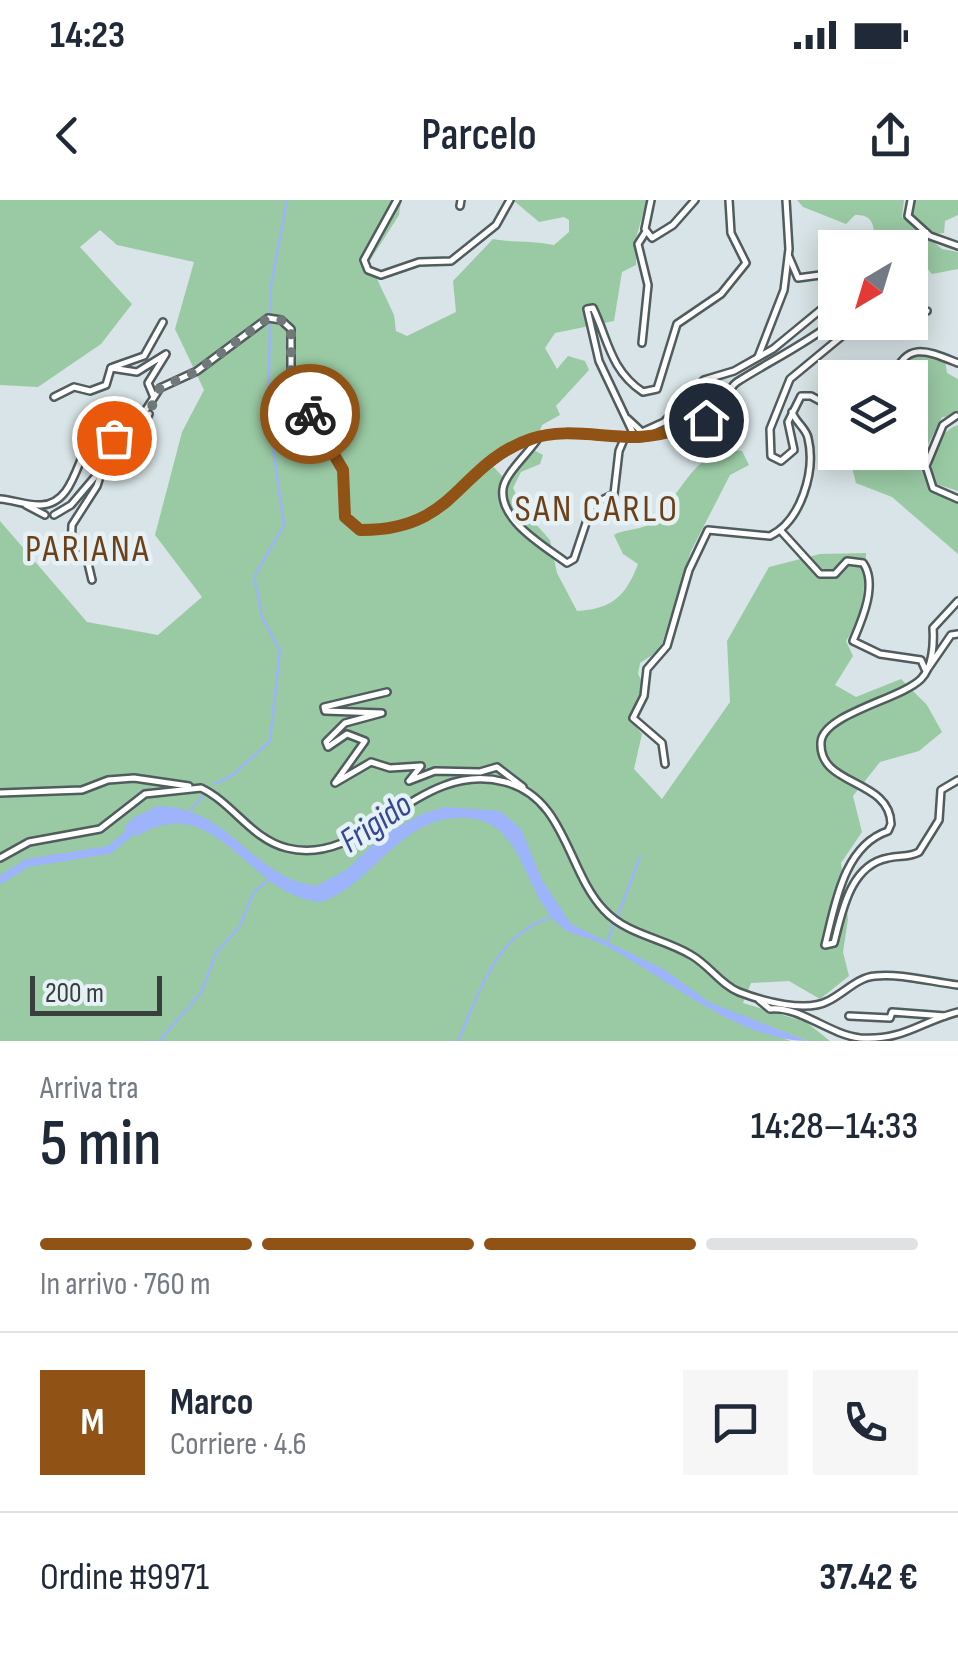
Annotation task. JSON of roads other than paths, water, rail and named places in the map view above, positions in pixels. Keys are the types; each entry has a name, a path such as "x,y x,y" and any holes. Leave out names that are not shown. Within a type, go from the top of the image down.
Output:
{"street":[{"path":"397,200 364,260 368,270 381,275 419,262 458,258 496,225 510,200"},
{"path":"642,343 648,285 638,240 646,233 651,200"},
{"path":"646,233 652,238 660,234 694,200"},
{"path":"636,437 599,361 588,309 593,308 603,343 632,383 642,392 657,388 677,324 720,294 746,265 732,232 729,200"},
{"path":"758,357 784,290 788,254 786,200"},
{"path":"911,200 908,216 930,236 958,246"},
{"path":"788,254 798,278 818,275"},
{"path":"628,419 632,418 642,432 654,429 704,380 734,372 818,311"},
{"path":"0,499 47,505 70,485 89,439 99,432 136,425 155,394 197,371 268,318 281,320 294,338 294,389 343,470 345,517 360,530 388,530 427,518 491,463 539,436 636,437 690,426 713,416 735,383 788,356 818,334"},
{"path":"111,368 144,356 163,322"},
{"path":"818,400 806,394 792,412 788,426 794,450 787,458 775,460 768,444 785,386 838,340"},
{"path":"901,360 913,350 925,349 958,362"},
{"path":"111,368 137,372 166,354 148,383 155,394"},
{"path":"54,397 74,386 90,391 106,385 111,368"},
{"path":"54,515 71,506 100,470 114,438 143,426 155,394"},
{"path":"665,764 662,743 633,718 644,696 647,669 667,646 706,532 713,528 760,537 780,530 794,515 810,462 807,432 792,412"},
{"path":"955,420 938,434 926,466 933,488 958,499"},
{"path":"539,436 507,481 505,501 512,520 567,563 574,559 592,506 614,494 619,451 626,437"},
{"path":"92,580 87,559 68,551 72,525 98,486 100,470"},
{"path":"20,501 44,515"},
{"path":"780,530 820,574 835,574 847,561 868,568 864,612 853,641 865,650 925,663 925,670 910,685"},
{"path":"928,668 933,628 958,602"},
{"path":"958,634 951,634 921,680 854,716 834,721 822,735 821,750 828,765 871,788 891,816 890,828 867,841 842,881 825,945 834,943 844,900 857,879 882,859 920,852 938,820 940,790 958,780"},
{"path":"387,692 324,707 326,711 354,708 382,713 345,723 326,742 328,747 347,734 365,741 335,782 371,762 390,768 421,766 409,777 413,781 435,772 480,772 497,767 556,823 582,880 610,916 696,958 733,990 757,998 818,1005 874,976 958,986"},
{"path":"0,792 82,790 108,780 134,778 201,788 273,842 310,850 339,846 425,792 449,783 489,779 524,790"},
{"path":"0,858 29,842 100,829 145,794 201,788"},
{"path":"757,998 770,1009 788,1008 811,1022 862,1038 903,1037 958,1012"},
{"path":"849,1016 890,1018 892,1012 912,1011 945,1016"}],"water":[{"path":"158,806 183,809 204,818 274,870 316,886 346,870 382,836 422,814 445,807 500,811 521,829 542,880 571,924 665,970 709,1002 808,1041 781,1038 727,1018 622,955 567,931 548,913 509,841 496,828 478,820 454,818 416,831 355,883 321,902 295,896 212,834 190,825 165,825 137,836 123,829 133,818"}],"waterway":[{"path":"214,784 233,775 270,741 280,651 262,617 254,577 284,525 268,412 271,286 287,200"},
{"path":"191,809 204,795"},
{"name":"Frigido","path":"0,880 27,863 109,850 137,827"},
{"path":"617,918 640,857"},
{"path":"159,1041 201,993 216,953 240,926 253,893 268,880"},
{"path":"458,1041 482,985 503,950 533,925 553,917"},
{"path":"607,942 614,924"}],"district":[{"name":"SAN CARLO","path":"597,509"},
{"name":"PARIANA","path":"88,549"}]}
